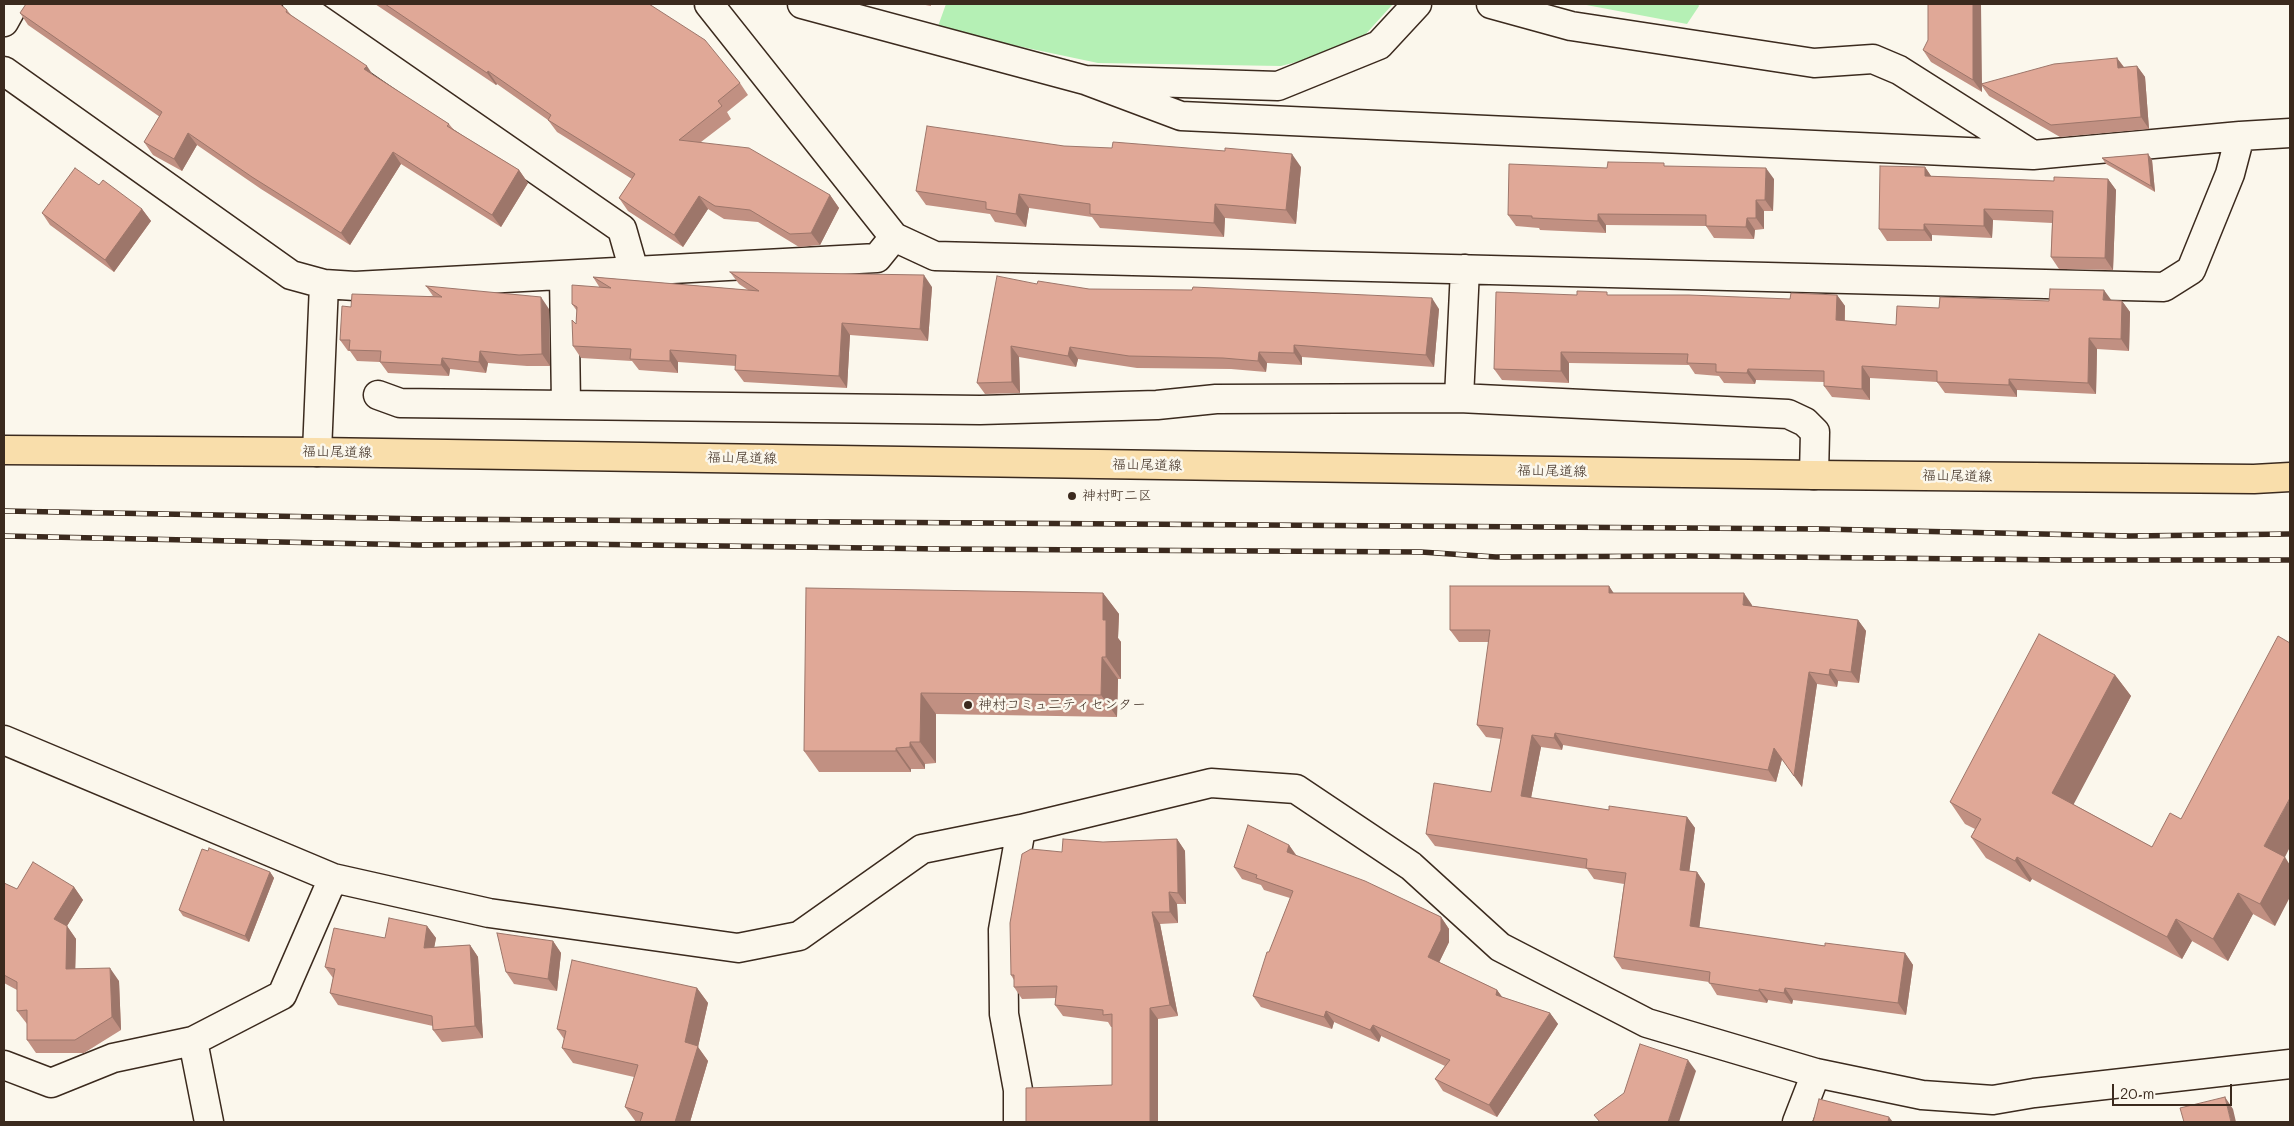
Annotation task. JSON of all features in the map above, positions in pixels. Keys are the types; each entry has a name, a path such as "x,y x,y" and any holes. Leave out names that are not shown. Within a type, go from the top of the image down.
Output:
{"main road":[{"name":"福山尾道線","path":"4,450 318,452 1814,475 2254,479 2290,477"}],"street":[{"path":"4,22 14,4"},
{"path":"297,4 622,229 634,271"},
{"path":"710,4 894,237 935,256 2164,286 2191,270 2230,174 2240,136"},
{"path":"802,4 1085,80 1181,116 2034,154 2240,136 2290,134"},
{"path":"1085,80 1278,86 1379,45 1417,4"},
{"path":"1491,4 1571,26 1814,63 1873,59 1908,75 2034,154"},
{"path":"4,71 291,275 324,284 355,286 878,258 894,237"},
{"path":"1459,398 1464,269"},
{"path":"564,275 566,403"},
{"path":"318,452 324,284"},
{"path":"378,395 400,403 566,403 980,410 1157,405 1216,398 1459,398 1788,414 1805,422 1816,432 1814,475"},
{"path":"4,740 334,878 490,913 738,948 799,936 922,849 1021,829 1211,783 1296,788 1411,866 1500,948 1647,1023 1816,1073 1922,1095 1993,1100 2034,1093 2290,1064"},
{"path":"1018,1122 1018,1090 1004,1014 1003,930 1021,829"},
{"path":"4,1065 51,1083 113,1058 194,1041 282,995 334,878"},
{"path":"194,1041 208,1122"},
{"path":"1797,1122 1816,1073"}],"green space":[{"path":"946,4 1393,4 1354,47 1281,66 1098,63 937,29"},
{"path":"1581,4 1698,4 1699,6 1687,24"}],"building":[{"path":"26,4 280,4 287,10 286,12 367,66 364,69 449,124 447,126 519,170 492,215 393,152 341,233 252,177 188,133 174,159 144,142 162,112 20,13"},
{"path":"385,4 649,4 705,40 740,83 718,101 722,106 679,140 749,148 830,195 811,233 790,234 750,210 715,206 699,196 674,235 619,198 635,174 548,120 551,115 488,71 487,73"},
{"path":"1928,4 1973,4 1973,80 1923,50 1928,40"},
{"path":"2117,58 2118,68 2137,66 2141,117 2051,125 1981,84 2054,64"},
{"path":"927,126 1064,146 1112,148 1113,142 1225,151 1225,148 1292,154 1286,210 1215,204 1214,223 1090,214 1090,204 1019,194 1016,214 986,209 986,202 916,191"},
{"path":"2148,154 2151,186 2102,158"},
{"path":"1608,162 1664,163 1664,166 1766,168 1765,200 1756,200 1756,218 1747,218 1746,227 1706,226 1706,215 1598,214 1598,221 1508,215 1509,164 1607,168"},
{"path":"1880,166 1925,167 1925,176 2054,181 2054,177 2108,179 2105,258 2051,257 2053,211 1984,209 1984,226 1924,224 1924,230 1879,229"},
{"path":"75,168 99,185 103,180 142,209 105,260 42,213"},
{"path":"730,272 924,275 920,329 842,323 839,376 735,370 736,355 670,350 670,361 630,359 631,349 573,346 572,320 576,324 577,307 572,304 572,285 611,288 593,277 759,291"},
{"path":"997,276 1037,284 1038,281 1089,289 1192,290 1193,287 1432,298 1426,355 1294,345 1294,353 1259,352 1258,361 1223,358 1129,356 1070,347 1068,356 1011,346 1012,382 977,383"},
{"path":"426,286 541,297 542,354 519,355 480,351 479,362 442,358 441,365 380,362 381,351 349,350 350,340 340,340 342,306 351,307 352,294 442,297"},
{"path":"2050,289 2104,290 2103,300 2122,301 2121,339 2089,338 2088,383 2009,379 2009,385 1937,382 1937,371 1862,366 1862,389 1824,386 1824,371 1748,369 1747,373 1716,372 1716,364 1687,363 1688,354 1561,352 1561,371 1494,369 1496,292 1577,295 1577,291 1607,292 1607,295 1689,295 1790,299 1791,293 1837,295 1836,320 1896,325 1897,306 1939,308 1940,297 2049,301"},
{"path":"1450,586 1609,586 1609,593 1744,593 1743,605 1858,620 1851,672 1830,669 1829,675 1809,672 1794,776 1774,748 1768,770 1555,733 1554,738 1532,735 1521,796 1609,810 1609,806 1687,817 1680,870 1697,872 1690,926 1825,946 1825,943 1905,953 1898,1003 1785,988 1784,993 1709,983 1710,972 1614,957 1626,873 1586,868 1587,859 1426,834 1434,783 1491,792 1503,728 1477,725 1490,630 1450,630"},
{"name":"神村コミュ二ティセンター","path":"806,588 1103,593 1103,620 1106,620 1106,657 1102,657 1101,695 921,693 920,742 910,742 910,747 896,748 896,751 804,751"},
{"path":"2039,634 2115,675 2052,793 2152,847 2170,813 2181,819 2278,636 2290,643 2290,798 2264,846 2285,857 2260,904 2238,893 2213,939 2176,919 2167,937 2017,857 2015,861 1971,837 1981,819 1950,802"},
{"path":"1248,825 1289,845 1287,852 1365,881 1441,917 1441,930 1428,957 1497,990 1496,995 1550,1013 1489,1105 1435,1079 1450,1060 1373,1025 1370,1030 1326,1011 1324,1017 1253,996 1267,952 1269,952 1293,891 1256,878 1257,875 1234,867"},
{"path":"1063,839 1103,842 1177,839 1178,893 1169,892 1170,912 1152,912 1170,1005 1150,1008 1150,1122 1026,1122 1026,1088 1112,1085 1112,1014 1103,1015 1103,1010 1055,1005 1057,986 1014,987 1014,975 1011,975 1010,923 1022,854 1031,849 1062,852"},
{"path":"209,848 270,872 245,936 179,910 202,849 208,851"},
{"path":"33,862 74,887 54,919 67,926 66,969 110,968 112,1017 75,1040 27,1040 27,1010 17,1011 17,982 4,975 4,883 17,889"},
{"path":"389,918 427,926 424,948 470,945 475,1026 433,1030 432,1016 330,993 335,969 325,967 334,928 385,938"},
{"path":"497,933 553,941 548,979 506,972"},
{"path":"572,960 697,988 685,1042 698,1046 675,1122 640,1122 643,1113 625,1107 638,1065 562,1048 566,1031 557,1029"},
{"path":"1640,1044 1688,1060 1668,1122 1600,1122 1594,1115 1624,1093"},
{"path":"2225,1097 2231,1122 2184,1122 2180,1108"},
{"path":"1819,1099 1889,1117 1888,1122 1813,1122"}],"railway":[{"path":"4,511 428,519 1822,529 2130,536 2290,534"},
{"path":"4,536 418,545 575,544 942,549 1421,552 1496,557 1689,556 2290,560"}],"place":[{"name":"神村町二区","path":"1072,496"},
{"name":"神村コミュ二ティセンター","path":"968,705"}]}
